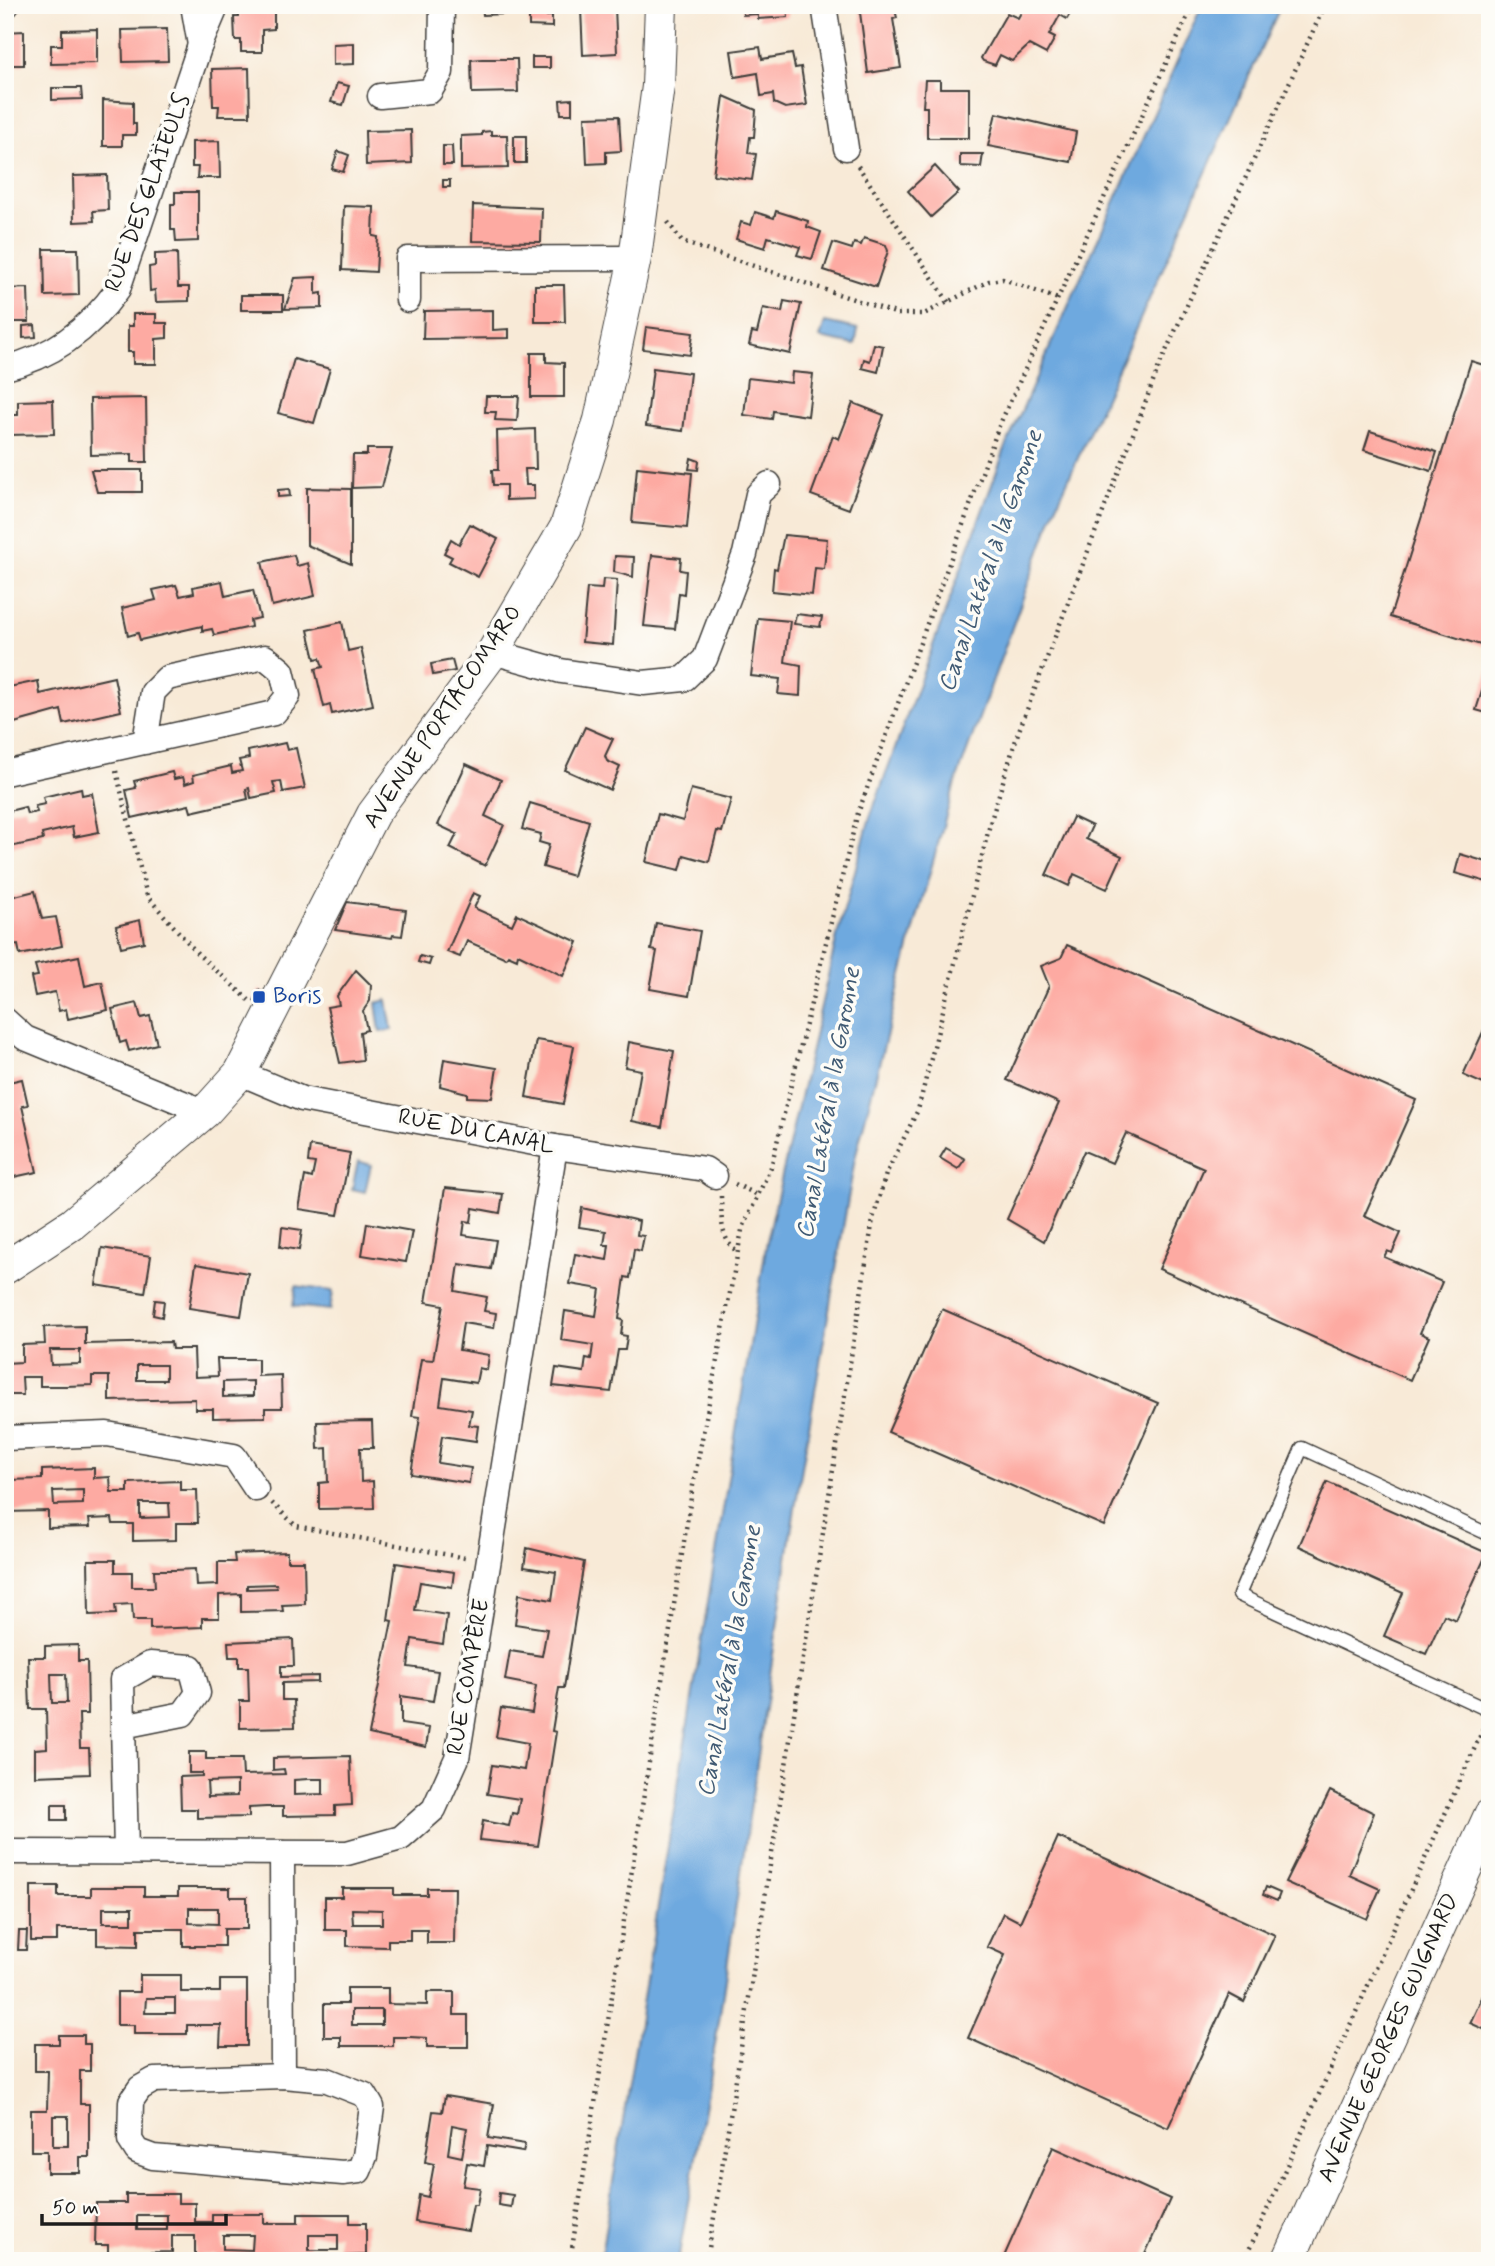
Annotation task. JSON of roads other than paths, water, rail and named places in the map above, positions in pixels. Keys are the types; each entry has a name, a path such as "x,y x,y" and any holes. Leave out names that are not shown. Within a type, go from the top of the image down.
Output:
{"street":[{"name":"RUE DES GLAÏEULS","path":"193,5 200,44"},
{"name":"RUE DES GLAÏEULS","path":"5,368 46,355 76,335 102,311 118,289 200,44 217,5"},
{"path":"380,96 430,91 441,72 442,5"},
{"name":"AVENUE PORTACOMARO","path":"5,1268 72,1224 205,1112 240,1073 373,814 493,652 566,527 600,420 635,258 658,86 661,5"},
{"path":"824,5 846,148"},
{"path":"408,300 408,259 635,258"},
{"path":"493,652 561,671 643,683 684,679 705,659 745,554 758,494 769,484"},
{"path":"5,773 111,750 274,713 288,696 282,671 265,657 167,678 153,692 145,742"},
{"path":"5,1020 25,1038 205,1112"},
{"name":"RUE DU CANAL","path":"240,1073 302,1099 555,1147 705,1169 715,1176"},
{"name":"RUE COMPÈRE","path":"5,1852 346,1853 401,1838 434,1810 457,1758 555,1147"},
{"path":"5,1438 107,1434 234,1457 256,1489"},
{"path":"123,1726 126,1852"},
{"name":"AVENUE GEORGES GUIGNARD","path":"1288,2261 1490,1815"},
{"path":"282,1853 283,2077"},
{"path":"283,2077 327,2080 365,2095 372,2107 365,2156 359,2171 343,2173 153,2157 137,2151 130,2140 131,2101 140,2088 154,2080 283,2077"}],"lane":[{"path":"1490,1535 1301,1448 1239,1595 1490,1712"}],"water":[{"name":"Canal Latéral à la Garonne","path":"1202,5 1281,5 1056,507 954,787 855,1158 791,1532 719,2021 678,2261 600,2261 767,1241 838,932 870,817 1006,446"},
{"path":"825,322 858,329 855,345 820,338"},
{"path":"387,1000 392,1030 380,1032 376,1003"},
{"path":"358,1161 371,1165 365,1192 352,1189"},
{"path":"296,1286 333,1291 330,1310 293,1306"}],"place":[{"name":"Boris","path":"259,997"}]}
